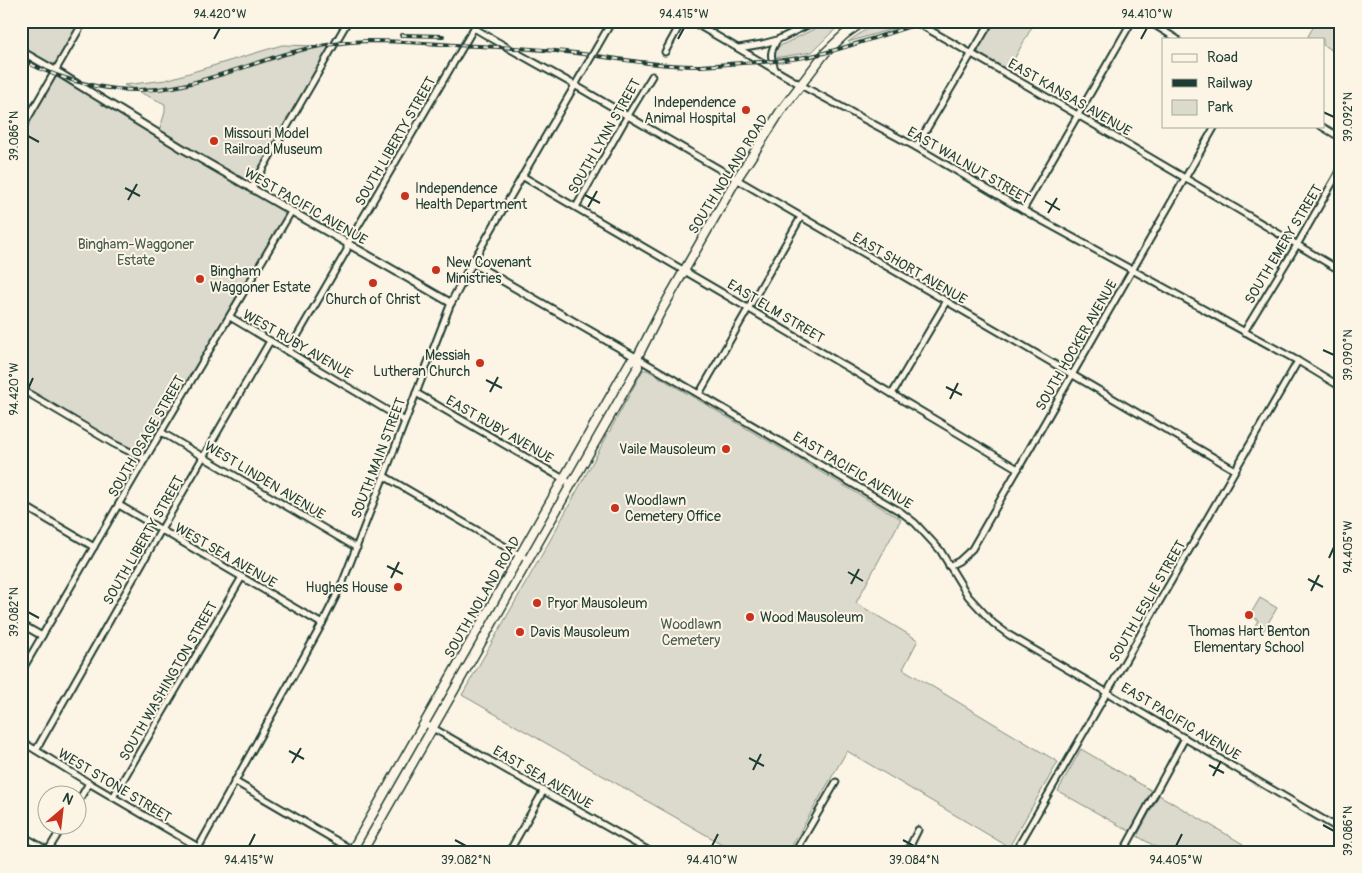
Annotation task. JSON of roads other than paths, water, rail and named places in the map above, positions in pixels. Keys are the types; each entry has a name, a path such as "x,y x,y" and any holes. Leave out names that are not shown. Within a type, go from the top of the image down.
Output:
{"main road":[{"name":"SOUTH NOLAND ROAD","path":"353,851 562,479 630,362 637,358 660,313 736,180 780,112 825,53 844,35 864,21"},
{"name":"SOUTH NOLAND ROAD","path":"362,852 638,367 637,358"}],"street":[{"path":"21,130 84,21"},
{"path":"251,189 348,21"},
{"name":"SOUTH LIBERTY STREET","path":"288,352 478,21"},
{"name":"SOUTH MAIN STREET","path":"197,849 322,624 342,584 451,304 522,176 612,21"},
{"path":"664,52 682,21"},
{"name":"EAST WALNUT STREET","path":"691,21 916,147 1023,210 1298,361 1341,387"},
{"path":"738,48 777,40 816,21"},
{"name":"EAST KANSAS AVENUE","path":"917,21 919,24 1078,114 1341,271"},
{"path":"916,147 991,21"},
{"path":"1023,210 1132,21"},
{"path":"1148,21 1175,38"},
{"name":"EAST SHORT AVENUE","path":"474,28 1235,470"},
{"path":"775,69 770,55 777,40"},
{"name":"WEST PACIFIC AVENUE","path":"21,51 251,189 451,304"},
{"name":"SOUTH LYNN STREET","path":"576,207 652,76"},
{"name":"SOUTH HOCKER AVENUE","path":"949,566 959,561 972,548 1214,128"},
{"path":"1324,128 1341,138"},
{"name":"SOUTH EMERY STREET","path":"1244,332 1341,168"},
{"name":"EAST ELM STREET","path":"522,176 1018,468"},
{"name":"SOUTH OSAGE STREET","path":"21,672 291,212"},
{"path":"699,394 800,216"},
{"name":"EAST PACIFIC AVENUE","path":"472,264 901,512 916,523 940,550 968,596 993,623 1341,830"},
{"path":"892,394 946,302"},
{"name":"WEST RUBY AVENUE","path":"230,317 406,421"},
{"name":"SOUTH LIBERTY STREET","path":"36,750 270,341"},
{"name":"SOUTH LESLIE STREET","path":"1015,852 1298,361"},
{"path":"21,390 114,444 145,459"},
{"name":"EAST RUBY AVENUE","path":"416,393 572,484"},
{"name":"WEST LINDEN AVENUE","path":"161,432 357,548"},
{"path":"384,476 528,560"},
{"path":"21,504 94,547"},
{"name":"WEST SEA AVENUE","path":"119,505 322,624"},
{"name":"SOUTH WASHINGTON STREET","path":"113,797 242,577"},
{"path":"21,624 42,636"},
{"name":"EAST SEA AVENUE","path":"424,723 651,852"},
{"path":"1123,852 1185,738"},
{"name":"WEST STONE STREET","path":"21,741 197,849"},
{"path":"234,781 353,851"},
{"path":"795,852 836,782"},
{"path":"509,852 544,790"},
{"path":"907,852 918,830"},
{"path":"21,834 48,851 57,836"}],"railway":[{"path":"21,59 38,68 75,81 114,89 134,90 173,87 295,51 346,42 389,41 530,49 680,66 701,66 773,61 814,55 850,46 926,21"},
{"path":"401,35 443,36"}],"place":[{"name":"Independence Animal Hospital","path":"746,110"},
{"name":"Missouri Model Railroad Museum","path":"214,141"},
{"name":"Independence Health Department","path":"405,196"},
{"name":"New Covenant Ministries","path":"436,270"},
{"name":"Bingham Waggoner Estate","path":"200,279"},
{"name":"Church of Christ","path":"373,283"},
{"name":"Messiah Lutheran Church","path":"480,363"},
{"name":"Vaile Mausoleum","path":"726,449"},
{"name":"Woodlawn Cemetery Office","path":"615,508"},
{"name":"Hughes House","path":"398,587"},
{"name":"Pryor Mausoleum","path":"537,603"},
{"name":"Thomas Hart Benton Elementary School","path":"1249,615"},
{"name":"Wood Mausoleum","path":"750,617"},
{"name":"Davis Mausoleum","path":"520,632"}],"park label":[{"name":"Bingham-Waggoner Estate","path":"136,252"},
{"name":"Woodlawn Cemetery","path":"691,632"}]}
